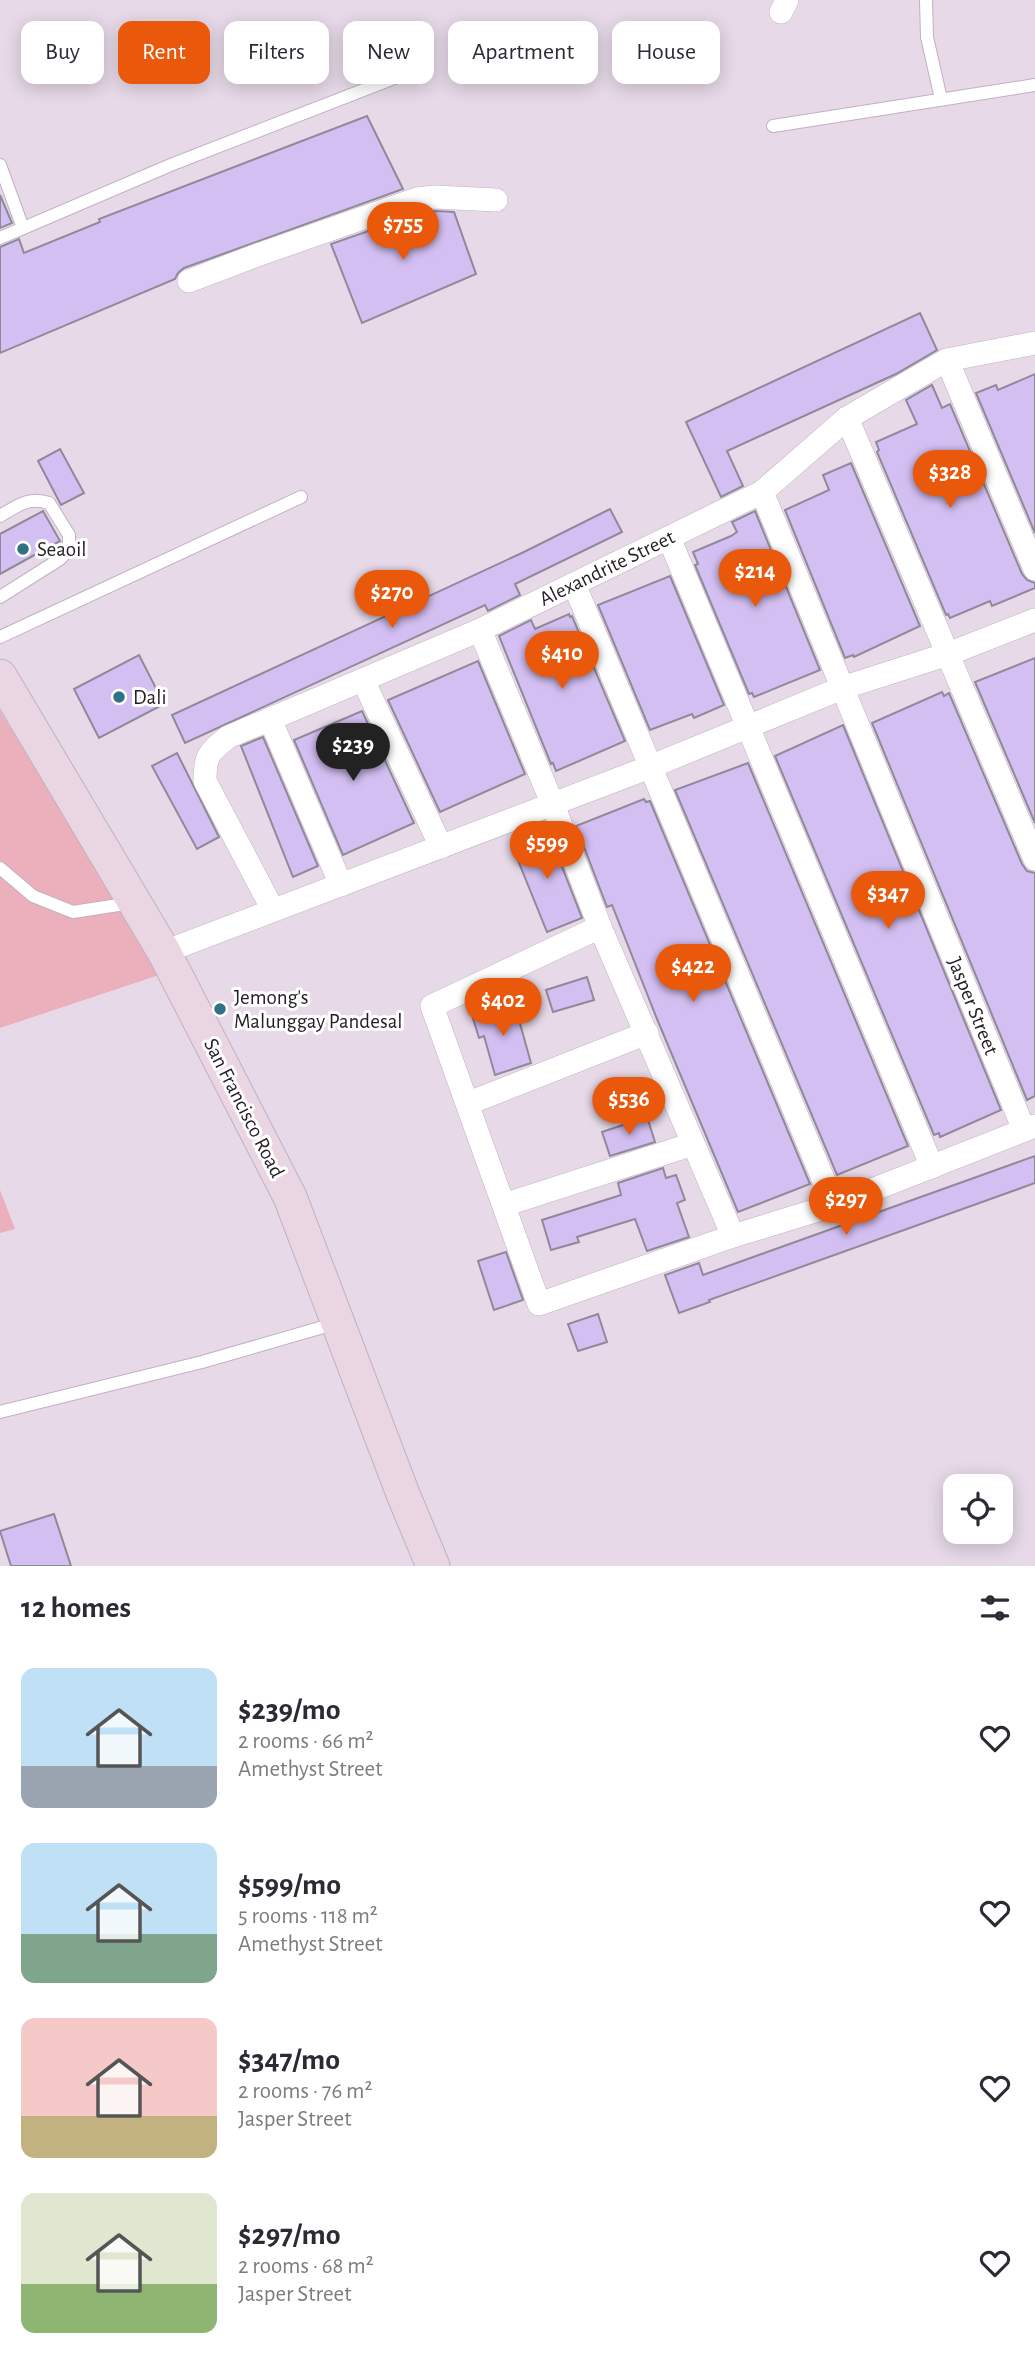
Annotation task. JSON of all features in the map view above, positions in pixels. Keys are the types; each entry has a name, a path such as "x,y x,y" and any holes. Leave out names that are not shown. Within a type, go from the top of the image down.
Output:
{"main road":[{"name":"San Francisco Road","path":"0,676 164,952 290,1198 433,1566"}],"street":[{"path":"189,281 417,199 435,197 496,200"},
{"name":"Alexandrite Street","path":"274,910 205,781 205,760 211,750 228,737 480,630 762,492 847,418 947,360 1035,343"},
{"path":"947,360 1035,569"},
{"path":"847,418 1035,859"},
{"name":"Jasper Street","path":"762,492 842,688 1030,1128"},
{"path":"669,538 932,1167"},
{"path":"574,584 834,1205"},
{"path":"164,952 650,767 842,688 948,654 1035,620"},
{"path":"480,630 600,927 733,1236"},
{"path":"363,680 441,847"},
{"path":"270,719 341,885"},
{"path":"600,927 432,1006 539,1304 733,1236 834,1205 1030,1128"},
{"path":"469,1104 647,1033"},
{"path":"504,1205 693,1144"}],"lane":[{"path":"926,0 927,37 941,99"},
{"path":"0,238 173,164 379,84"},
{"path":"773,126 1035,85"},
{"path":"0,165 23,228"},
{"path":"0,636 301,497"},
{"path":"0,516 37,499 49,503 69,535 69,549 60,559 0,597"},
{"path":"0,868 33,896 74,912 135,903"},
{"path":"0,1412 202,1362 338,1323"}],"shaded area":[{"path":"0,711 162,974 0,1028"},
{"path":"0,1190 15,1229 0,1233"}],"building":[{"path":"367,116 403,189 184,268 175,279 0,353 0,247 19,239 24,253 100,222 99,219"},
{"path":"0,195 12,223 0,228"},
{"path":"454,212 476,274 362,323 331,244 420,213"},
{"path":"920,313 937,350 896,374 727,451 743,486 721,497 686,422"},
{"path":"1035,374 1035,533 976,393 996,385 998,390"},
{"path":"932,385 942,408 950,404 1022,574 1035,583 1035,588 992,606 990,601 950,618 946,615 877,452 879,450 876,442 917,424 906,400"},
{"path":"60,449 84,493 61,505 38,461"},
{"path":"851,463 920,626 854,657 845,658 785,510 829,490 823,475"},
{"path":"610,509 622,532 515,584 520,595 488,611 485,605 185,743 172,715 524,552"},
{"name":"Seaoil","path":"43,511 60,541 0,574 0,534"},
{"path":"755,511 820,670 754,697 752,693 749,694 695,565 698,564 693,552 731,536 737,532 732,522"},
{"path":"670,576 724,705 694,718 692,714 650,730 598,605"},
{"path":"569,614 625,741 556,771 499,636 531,620 535,629"},
{"name":"Dali","path":"139,655 164,704 99,738 74,689"},
{"path":"1035,658 1035,823 975,682"},
{"path":"478,661 525,774 440,812 388,700"},
{"path":"942,692 944,696 949,693 1022,864 1027,871 1035,873 1035,1096 1027,1100 872,723"},
{"path":"362,711 414,823 343,855 294,740"},
{"path":"843,725 1001,1110 940,1137 939,1133 934,1135 775,756"},
{"path":"263,737 318,866 293,877 241,746"},
{"path":"177,753 219,837 197,849 152,766"},
{"path":"748,763 908,1146 837,1175 675,790"},
{"path":"644,799 646,802 650,801 810,1184 738,1212 612,905 607,907 576,826"},
{"path":"539,832 542,839 550,836 582,918 547,932 511,843"},
{"path":"587,977 594,1000 553,1012 546,990"},
{"path":"514,1002 531,1063 495,1075 484,1036 479,1038 472,1015"},
{"path":"647,1117 655,1142 610,1156 602,1132"},
{"path":"1035,1156 1035,1183 679,1313 665,1275 699,1263 703,1275"},
{"path":"663,1168 666,1178 676,1175 685,1200 677,1203 689,1237 647,1251 635,1219 577,1237 579,1242 551,1250 542,1220 621,1195 618,1183"},
{"path":"506,1252 523,1300 494,1310 478,1261"},
{"path":"598,1314 607,1342 578,1351 568,1324"},
{"path":"54,1514 71,1566 11,1566 0,1531"}],"place":[{"name":"Seaoil","path":"23,549"},
{"name":"Dali","path":"119,697"},
{"name":"Jemong's Malunggay Pandesal","path":"220,1009"}]}
